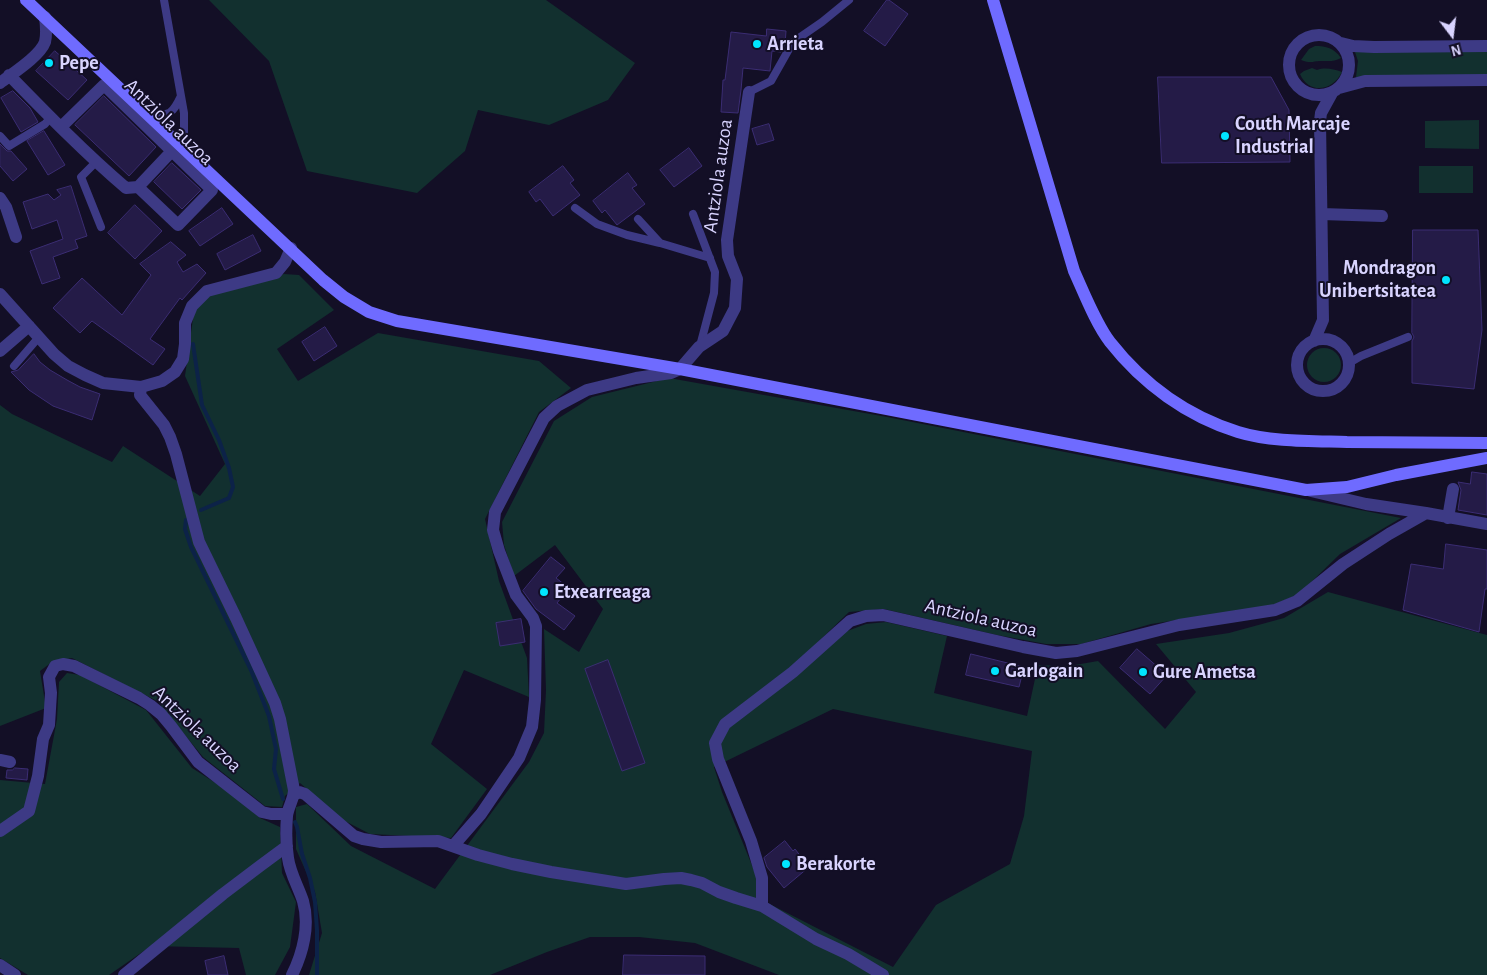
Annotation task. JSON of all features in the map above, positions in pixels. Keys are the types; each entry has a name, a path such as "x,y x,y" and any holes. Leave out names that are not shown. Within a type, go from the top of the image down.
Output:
{"main road":[{"path":"26,0 149,115 178,150 291,248 323,280 344,297 369,312 397,321 680,369 1306,490 1347,487 1396,475 1487,458"},
{"path":"993,0 1074,271 1109,341 1142,377 1158,391 1191,413 1239,432 1274,439 1487,443"}],"street":[{"path":"45,18 45,42 40,51 5,79 51,117 61,128"},
{"path":"1314,341 1323,320 1321,113 1335,90 1348,76 1350,65 1348,52 1341,43 1332,36 1322,34 1311,35 1295,46 1290,54 1289,64 1290,75 1295,84 1306,92 1321,113"},
{"path":"1341,43 1353,46 1374,47 1487,46"},
{"path":"1306,92 1321,95 1365,81 1487,80"},
{"name":"Antziola auzoa","path":"104,85 178,150 212,190 178,225 138,187 126,188 61,128 104,85"},
{"name":"Antziola auzoa","path":"680,369 700,347 723,331 735,308 737,279 728,256 726,240 749,92"},
{"path":"138,187 178,150"},
{"path":"0,198 6,207 16,237"},
{"path":"1322,214 1382,216"},
{"path":"0,294 54,354 68,366 85,376 103,383 141,386 162,381 176,372 183,359 185,323 192,306 207,291 224,285 276,273 285,262 291,248"},
{"path":"1323,320 1336,343 1346,354 1349,363 1348,372 1343,382 1330,390 1322,391 1308,387 1298,373 1297,363 1299,354 1305,346 1314,341 1324,339 1336,343"},
{"path":"0,351 29,326"},
{"path":"453,846 481,814 519,758 532,727 535,700 536,626 533,618 516,595 499,551 493,530 495,512 544,418 557,406 587,390 636,378 671,373 680,369"},
{"path":"141,386 140,395 164,425 170,437 199,542 275,703 280,719 294,795 287,814 288,858 303,902 305,919 302,952 292,975"},
{"path":"1448,518 1453,489"},
{"path":"1306,490 1366,504 1487,524"},
{"name":"Antziola auzoa","path":"762,906 762,878 751,841 718,760 715,743 725,724 793,672 850,621 866,616 883,615 1023,647 1056,653 1077,651 1179,626 1275,610 1297,601 1343,564 1426,513"},
{"name":"Antziola auzoa","path":"0,832 29,811 38,776 43,740 49,725 51,693 49,677 55,666 62,664 74,666 150,705 171,726 198,762 262,812 287,814"},
{"path":"294,795 299,792 305,794 354,836 363,839 396,842 433,841 522,866 626,884 672,878 702,883 719,892 762,906 816,939 848,954 883,975"},
{"path":"124,975 223,894 287,846"},
{"path":"0,965 15,975"}],"lane":[{"path":"164,0 184,113 178,150"},
{"path":"749,92 772,81 793,42 849,0"},
{"path":"149,115 166,115 176,108 181,96"},
{"path":"0,136 10,146 45,124 51,117"},
{"path":"96,162 81,177 101,227"},
{"path":"575,208 597,224 627,235 710,258"},
{"path":"693,214 715,272 714,293 700,347"},
{"path":"638,219 660,243"},
{"path":"14,366 39,337"},
{"path":"1349,363 1361,356 1408,337"}],"green space":[{"path":"209,0 546,0 635,63 608,100 549,125 478,110 465,151 417,193 307,171 269,61"},
{"path":"1315,46 1330,48 1341,58 1334,61 1308,62 1301,60 1309,49"},
{"path":"1487,51 1487,76 1356,77 1358,61 1355,52"},
{"path":"1312,68 1342,72 1327,87 1315,88 1304,81 1300,74"},
{"path":"1479,120 1479,149 1425,148 1425,121"},
{"path":"1419,166 1473,166 1473,193 1419,193"},
{"path":"284,274 299,275 334,310 277,349 298,381 378,333 539,361 571,388 539,412 485,519 499,581 527,658 529,697 464,670 431,744 487,789 451,838 370,834 343,820 300,783 285,796 282,807 265,806 203,757 157,701 72,658 52,662 40,671 46,708 0,726 0,405 12,414 112,462 123,446 200,496 225,464 185,376 194,311 209,295"},
{"path":"1324,348 1336,353 1341,365 1336,377 1324,382 1312,377 1307,365 1312,353"},
{"path":"669,378 887,417 1401,518 1340,554 1299,594 1271,606 1151,624 1081,644 1046,644 997,635 884,609 849,612 818,642 866,624 886,622 947,636 934,693 1027,716 1038,665 1069,666 1098,661 1165,729 1196,692 1156,644 1229,633 1284,618 1328,592 1487,635 1487,975 779,975 695,943 639,937 590,937 490,975 309,975 322,933 315,892 296,849 296,807 307,804 351,846 435,889 529,762 544,733 546,690 544,629 579,652 603,609 555,545 514,576 504,545 502,522 554,421 592,397","holes":["833,709 1032,751 1024,816 1010,864 936,905 893,967 756,897 758,880 722,792 714,767"]},
{"path":"67,673 80,675 146,710 192,768 230,792 260,818 280,827 282,873 296,902 290,947 275,975 246,975 239,948 151,946 109,975 28,975 0,958 0,780 45,784 57,719 59,682"}],"building":[{"path":"887,0 908,14 885,46 864,31"},
{"name":"Arrieta","path":"767,29 786,31 785,45 781,52 772,51 770,71 743,68 738,113 721,112 723,80 725,80 731,32 766,36"},
{"path":"55,51 87,80 68,100 36,71"},
{"name":"Couth Marcaje Industrial","path":"1158,77 1271,77 1289,110 1290,162 1162,163"},
{"path":"13,91 30,108 38,122 21,132 1,98"},
{"path":"104,96 156,147 129,176 75,125"},
{"path":"769,124 774,140 757,145 752,129"},
{"path":"44,131 65,165 48,175 27,141"},
{"path":"0,144 7,151 11,151 27,169 13,181 0,166"},
{"path":"689,148 702,166 674,187 660,170"},
{"path":"172,163 201,190 182,209 154,182"},
{"path":"563,166 574,180 570,183 580,195 553,216 540,199 536,202 529,192"},
{"path":"628,173 637,185 632,188 645,204 617,225 605,210 602,213 593,201"},
{"path":"71,186 87,236 75,240 78,248 53,257 60,278 42,284 30,251 63,239 57,220 32,229 23,202 48,194 54,200 61,195 57,190"},
{"path":"135,205 162,231 135,259 108,233"},
{"path":"222,208 233,224 200,246 189,231"},
{"name":"Mondragon Unibertsitatea","path":"1413,230 1478,230 1482,330 1474,389 1412,383 1412,341 1414,337 1412,333"},
{"path":"253,235 261,251 225,270 217,254"},
{"path":"171,242 186,255 177,262 183,272 197,264 206,273 182,300 180,298 150,339 165,349 153,365 92,321 80,333 53,308 82,278 122,315 151,275 140,264"},
{"path":"325,327 337,346 314,361 302,342"},
{"path":"34,354 50,370 80,387 100,394 92,420 53,406 29,390 11,372 18,370"},
{"path":"1472,472 1487,474 1487,515 1458,510 1461,490 1458,482 1470,484"},
{"path":"1446,544 1487,550 1487,589 1485,589 1479,632 1403,610 1411,564 1443,569"},
{"name":"Etxearreaga","path":"551,557 565,568 556,578 569,588 557,603 575,616 564,630 536,609 523,591"},
{"path":"521,619 525,642 500,646 496,623"},
{"name":"Gure Ametsa","path":"1137,649 1167,675 1150,694 1120,668"},
{"name":"Garlogain","path":"971,654 1024,667 1019,687 966,675"},
{"path":"608,660 645,763 622,771 585,669"},
{"path":"15,768 28,769 27,780 6,778 7,770"},
{"name":"Berakorte","path":"785,841 793,851 795,849 809,867 784,888 767,867 764,858"},
{"path":"624,955 705,956 705,975 623,975"},
{"path":"224,956 228,975 208,975 205,961"}],"waterway":[{"path":"193,344 202,405 219,440 229,468 233,487 229,498 201,510"},
{"path":"186,520 185,529 191,547 251,670 269,716 276,749 274,769 283,799"},
{"path":"295,822 315,902 317,975"}],"place":[{"name":"Arrieta","path":"757,44"},
{"name":"Pepe","path":"49,63"},
{"name":"Couth Marcaje Industrial","path":"1225,136"},
{"name":"Mondragon Unibertsitatea","path":"1446,280"},
{"name":"Etxearreaga","path":"544,592"},
{"name":"Garlogain","path":"995,671"},
{"name":"Gure Ametsa","path":"1143,672"},
{"name":"Berakorte","path":"786,864"}]}
